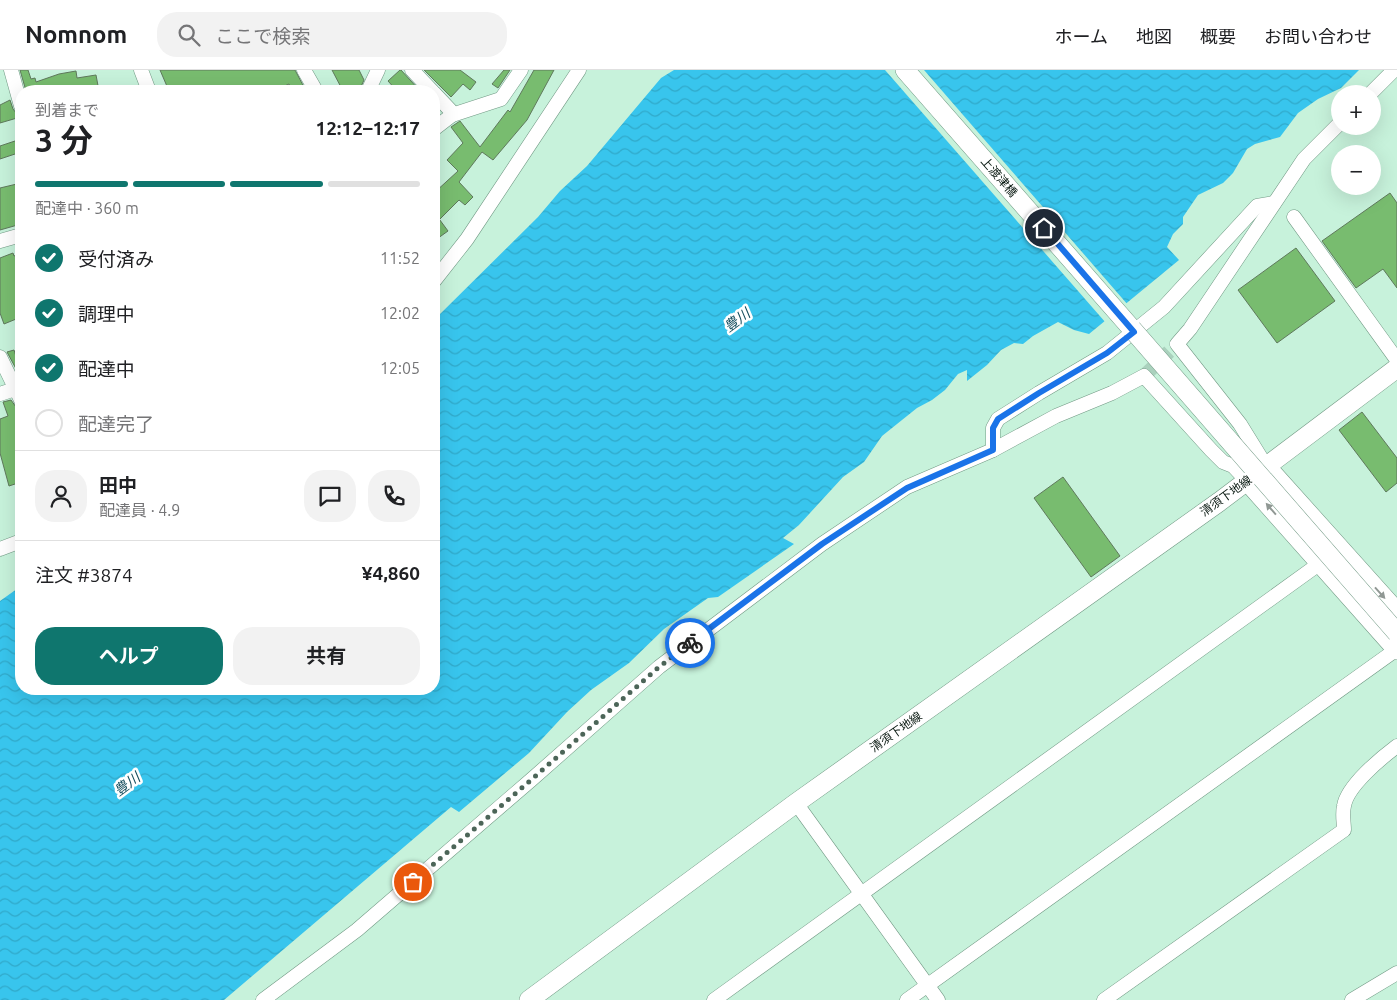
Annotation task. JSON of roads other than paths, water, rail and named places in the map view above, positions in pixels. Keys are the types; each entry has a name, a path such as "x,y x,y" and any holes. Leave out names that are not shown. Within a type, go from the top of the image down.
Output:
{"main road":[{"name":"上渡津橋","path":"905,70 1397,633"},
{"name":"清須下地線","path":"529,1000 796,804 1247,481 1397,368"},
{"path":"1266,466 1397,612"},
{"path":"1247,481 1397,650"}],"street":[{"path":"11,70 15,85"},
{"path":"141,70 147,85"},
{"path":"304,70 313,85"},
{"path":"371,85 378,70"},
{"path":"412,70 426,85"},
{"path":"440,124 452,115 501,99 521,70"},
{"path":"440,273 467,239 579,70"},
{"path":"1379,85 1394,70"},
{"path":"440,99 452,115"},
{"path":"1266,466 1240,424 1177,344 1190,329 1304,159 1331,132"},
{"path":"993,450 993,428 998,419 1107,353 1164,308 1258,206 1274,203"},
{"path":"1294,217 1397,360"},
{"path":"0,241 15,237"},
{"path":"0,357 15,385"},
{"path":"263,1000 357,930 659,667 822,544 907,488 993,450 1056,416 1112,393 1144,376 1222,462 1233,466 1247,481"},
{"path":"0,394 15,392"},
{"path":"0,549 15,543"},
{"path":"714,1000 1319,564"},
{"path":"907,1000 1397,650"},
{"path":"1104,1000 1344,830 1344,806 1350,791 1383,756 1397,746"},
{"path":"796,804 938,1000"},
{"path":"1352,1000 1397,973"}],"water":[{"name":"豊川","path":"674,70 1359,70 1344,85 1331,85 1331,93 1298,113 1280,137 1255,144 1247,149 1233,173 1223,183 1198,195 1183,217 1183,224 1173,234 1167,247 1179,260 1089,334 1074,330 1058,322 1023,344 1014,343 1001,350 987,365 967,381 967,370 958,374 945,390 917,408 882,436 864,462 843,477 799,525 783,538 794,544 718,597 708,598 664,629 629,663 591,690 567,712 529,753 459,812 451,807 224,1000 0,1000 0,601 15,590 15,695 440,695 440,314 538,217 560,191 587,166 661,78"}],"tunnel":[{"path":"1144,376 1177,344"}]}
